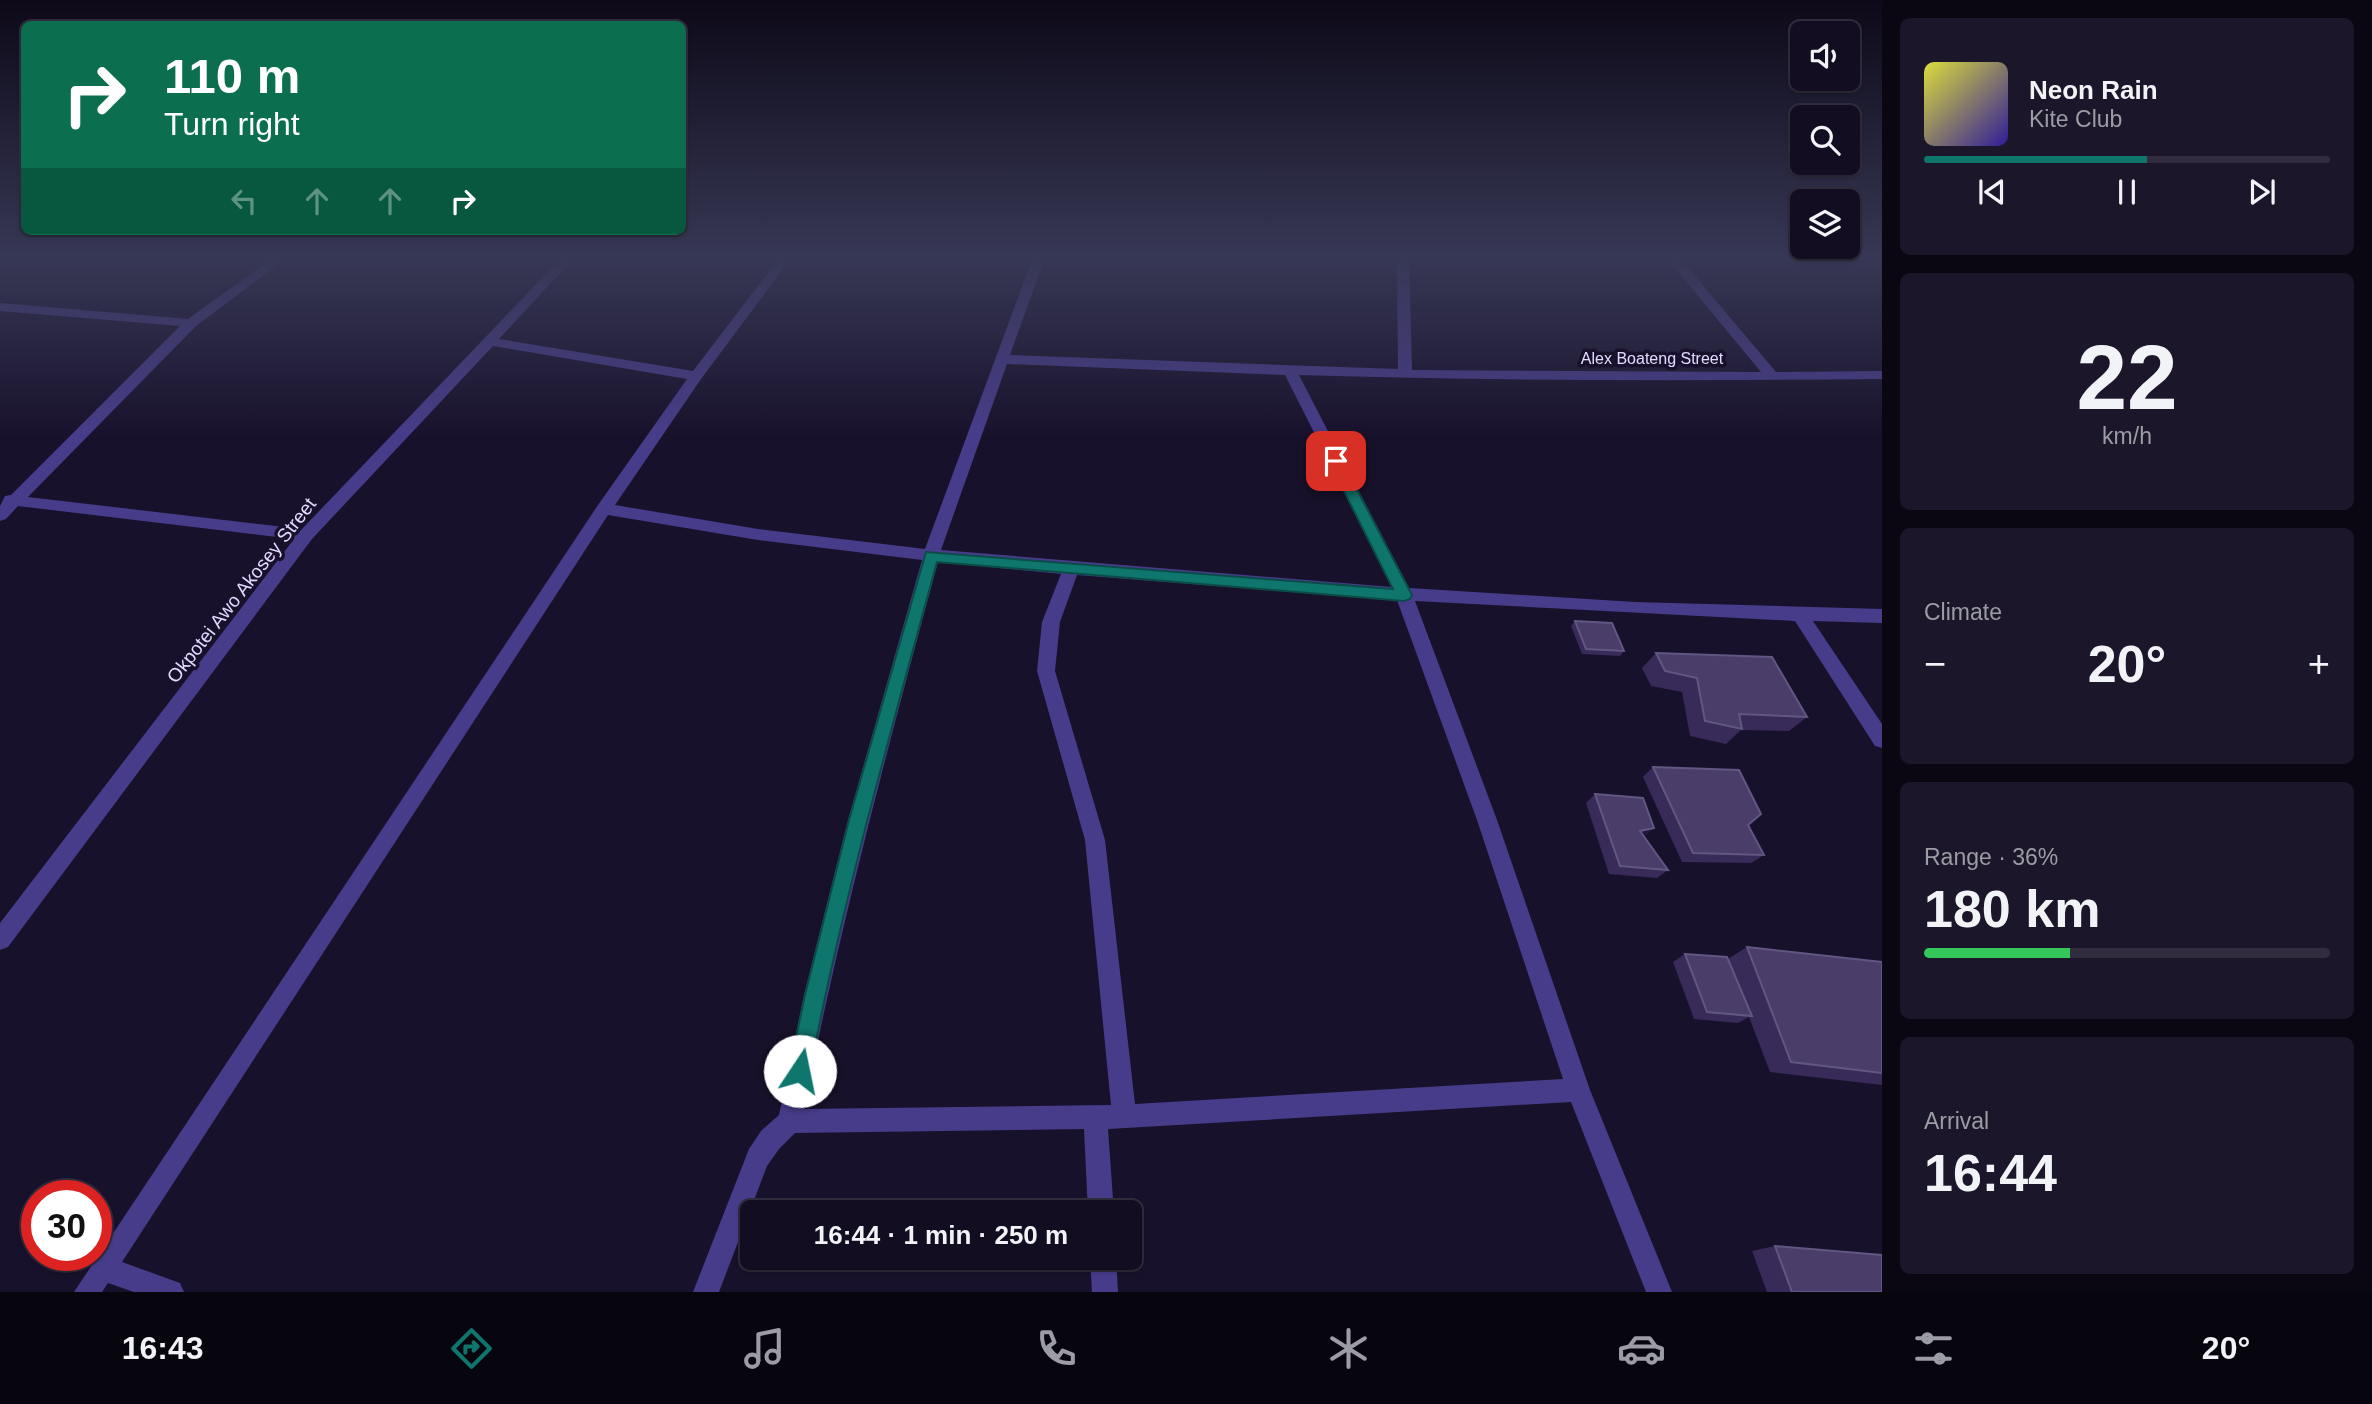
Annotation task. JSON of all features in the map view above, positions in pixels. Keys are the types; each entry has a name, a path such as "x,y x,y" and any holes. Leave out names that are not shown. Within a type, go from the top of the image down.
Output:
{"street":[{"path":"123,317 191,323"},
{"path":"0,515 8,500 199,317"},
{"name":"Okpotei Awo Akosey Street","path":"0,940 306,535 512,317"},
{"path":"112,1254 604,509 696,376 740,317"},
{"path":"706,1292 758,1158 770,1140 790,1121 815,995 851,847 931,556 1017,317"},
{"path":"1405,317 1405,374"},
{"path":"1723,317 1772,376"},
{"path":"489,341 696,376"},
{"name":"Alex Boateng Street","path":"1001,359 1405,374 1882,375"},
{"path":"1290,371 1404,595 1487,820 1578,1090 1659,1292"},
{"path":"8,500 306,535"},
{"path":"604,509 716,530 931,556 1071,569 1404,595 1800,615 1882,616"},
{"path":"1071,569 1051,622 1046,671 1095,840 1124,1117"},
{"path":"1800,615 1882,740"},
{"path":"790,1121 1124,1117 1578,1090"},
{"path":"1095,1118 1100,1200"},
{"path":"1104,1270 1105,1292"},
{"path":"87,1292 101,1271"},
{"path":"112,1271 171,1292"}],"building":[{"path":"1575,621 1612,623 1624,651 1586,649"},
{"path":"1656,653 1772,657 1807,717 1739,714 1742,729 1705,721 1697,678 1665,671"},
{"path":"1653,767 1739,770 1761,814 1748,825 1764,855 1693,853"},
{"path":"1595,794 1643,798 1654,828 1640,831 1668,870 1620,866"},
{"path":"1747,947 1882,962 1882,1073 1791,1062"},
{"path":"1685,954 1727,957 1752,1016 1707,1012"},
{"path":"1775,1246 1882,1255 1882,1292 1792,1292"}],"route":[{"path":"800,1071 815,995 858,820 931,556 1404,595 1336,461"}]}
